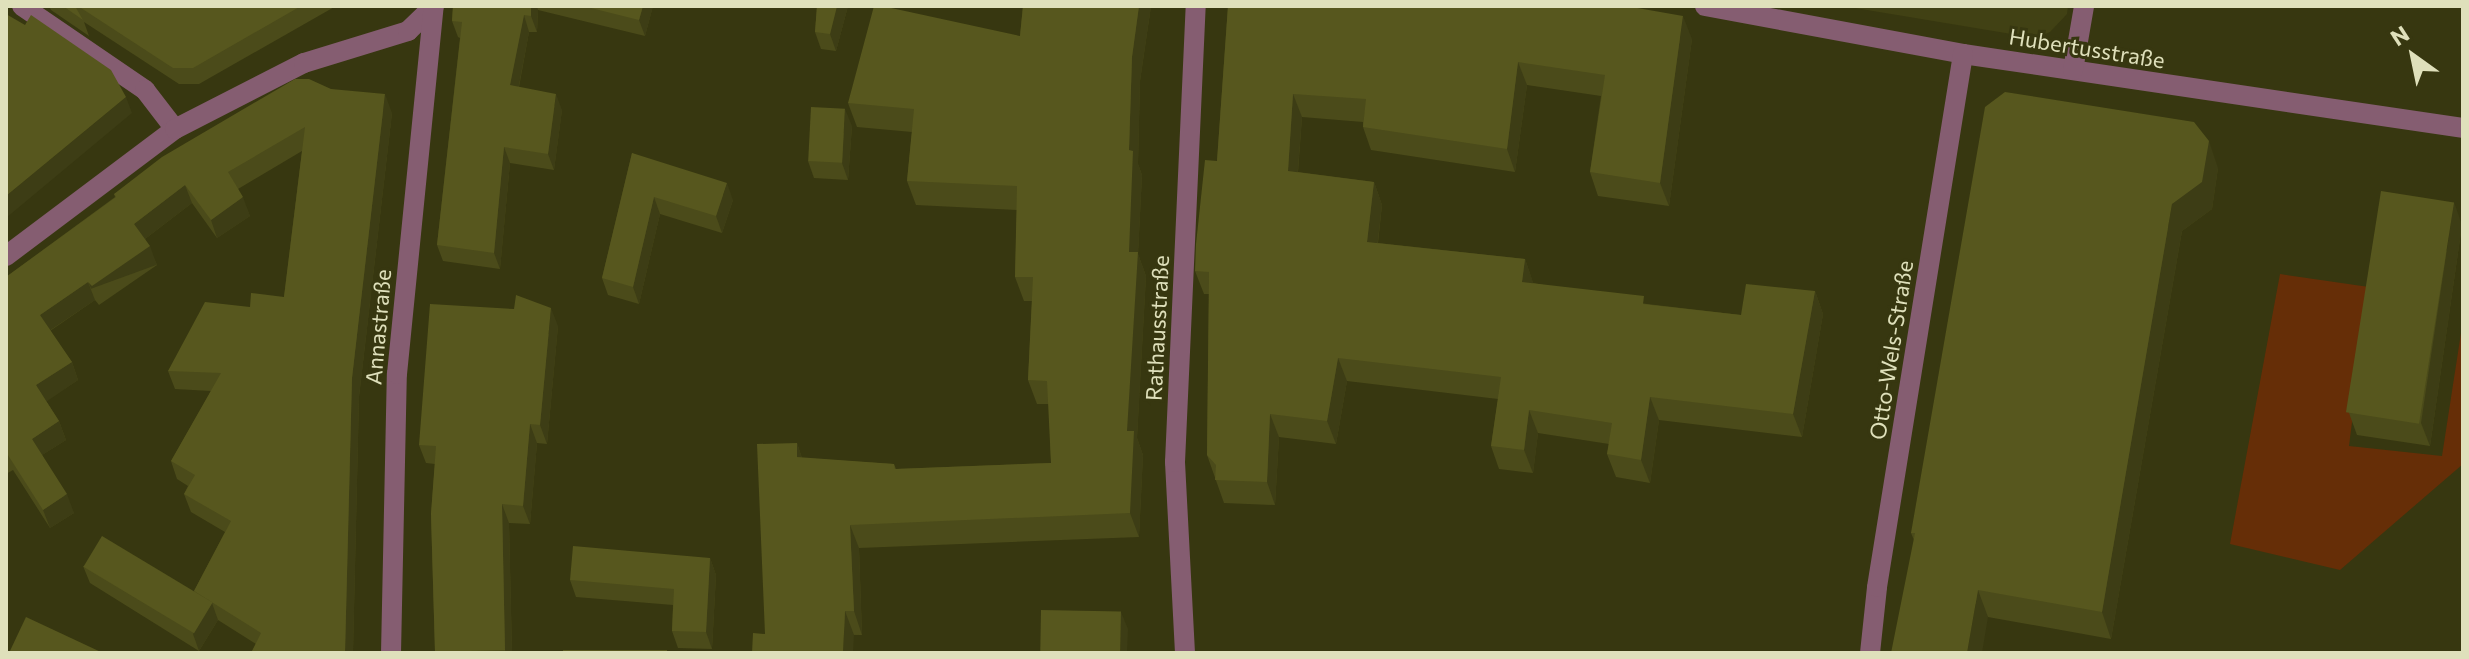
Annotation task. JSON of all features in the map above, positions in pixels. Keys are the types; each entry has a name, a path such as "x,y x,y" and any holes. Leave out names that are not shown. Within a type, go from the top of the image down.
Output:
{"street":[{"path":"22,6 145,90 175,129"},
{"path":"6,256 175,129 304,63 408,31 434,6"},
{"name":"Annastraße","path":"391,653 397,374 434,6"},
{"name":"Rathausstraße","path":"1185,653 1175,462 1196,6"},
{"name":"Hubertusstraße","path":"1705,6 1963,54 2463,128"},
{"path":"2073,70 2084,6"},
{"name":"Otto-Wels-Straße","path":"1870,653 1877,587 1963,54"}],"shaded area":[{"path":"1843,6 2068,6 2067,14 2050,32 2036,38"},
{"path":"2280,274 2369,287 2349,446 2442,456 2463,320 2463,464 2340,570 2230,544"}],"building":[{"path":"63,6 75,6 83,20"},
{"path":"78,6 301,6 193,68 173,68"},
{"path":"453,6 531,6 531,16 524,15 510,85 556,94 548,154 504,147 494,253 437,245 462,22 452,21"},
{"path":"583,6 643,6 639,20"},
{"path":"817,6 837,6 830,34 815,32"},
{"path":"874,6 1020,36 1023,6 1139,6 1132,57 1129,150 1133,151 1129,252 1138,252 1127,431 1134,431 1130,513 850,525 854,611 845,611 843,653 752,653 753,633 765,634 757,444 797,443 797,457 894,464 895,469 1051,463 1047,381 1028,380 1033,277 1015,277 1017,186 907,181 914,109 848,103"},
{"path":"1228,6 1626,6 1683,16 1660,183 1590,172 1605,75 1518,62 1507,149 1363,127 1366,99 1293,94 1288,171 1374,182 1367,242 1525,259 1522,282 1644,296 1643,304 1741,315 1746,284 1815,291 1793,414 1650,397 1641,460 1607,454 1612,423 1529,410 1524,450 1491,446 1501,377 1338,358 1327,421 1270,414 1267,482 1215,480 1216,465 1207,455 1209,272 1195,271 1205,160 1217,161"},
{"path":"6,14 25,25 31,15 111,70 126,97 6,196"},
{"path":"295,79 309,79 331,89 385,94 352,378 345,653 251,653 261,633 194,591 231,521 184,494 195,475 171,461 221,373 168,371 205,302 250,307 251,293 284,297 305,127 228,172 243,197 211,220 185,185 134,224 150,246 92,286 88,282 40,315 72,362 36,385 59,421 32,439 67,494 43,510 6,452 6,277 116,197 114,194 162,157"},
{"path":"2005,92 2194,122 2209,141 2202,182 2172,204 2102,612 1978,590 1967,653 1891,653 1915,533 1911,533 1985,107"},
{"path":"811,107 845,109 842,163 808,161"},
{"path":"632,153 727,183 716,216 654,197 633,287 602,278"},
{"path":"2381,191 2454,203 2419,424 2346,412"},
{"path":"516,295 551,308 540,425 530,424 523,506 502,504 505,650 435,652 431,514 436,446 419,445 430,304 514,309"},
{"path":"102,536 213,602 194,633 83,567"},
{"path":"573,546 710,558 706,632 672,631 674,589 570,580"},
{"path":"1041,610 1121,611 1120,653 1040,653"},
{"path":"26,617 103,653 9,653"},
{"path":"563,650 667,650 667,653 563,653"}]}
